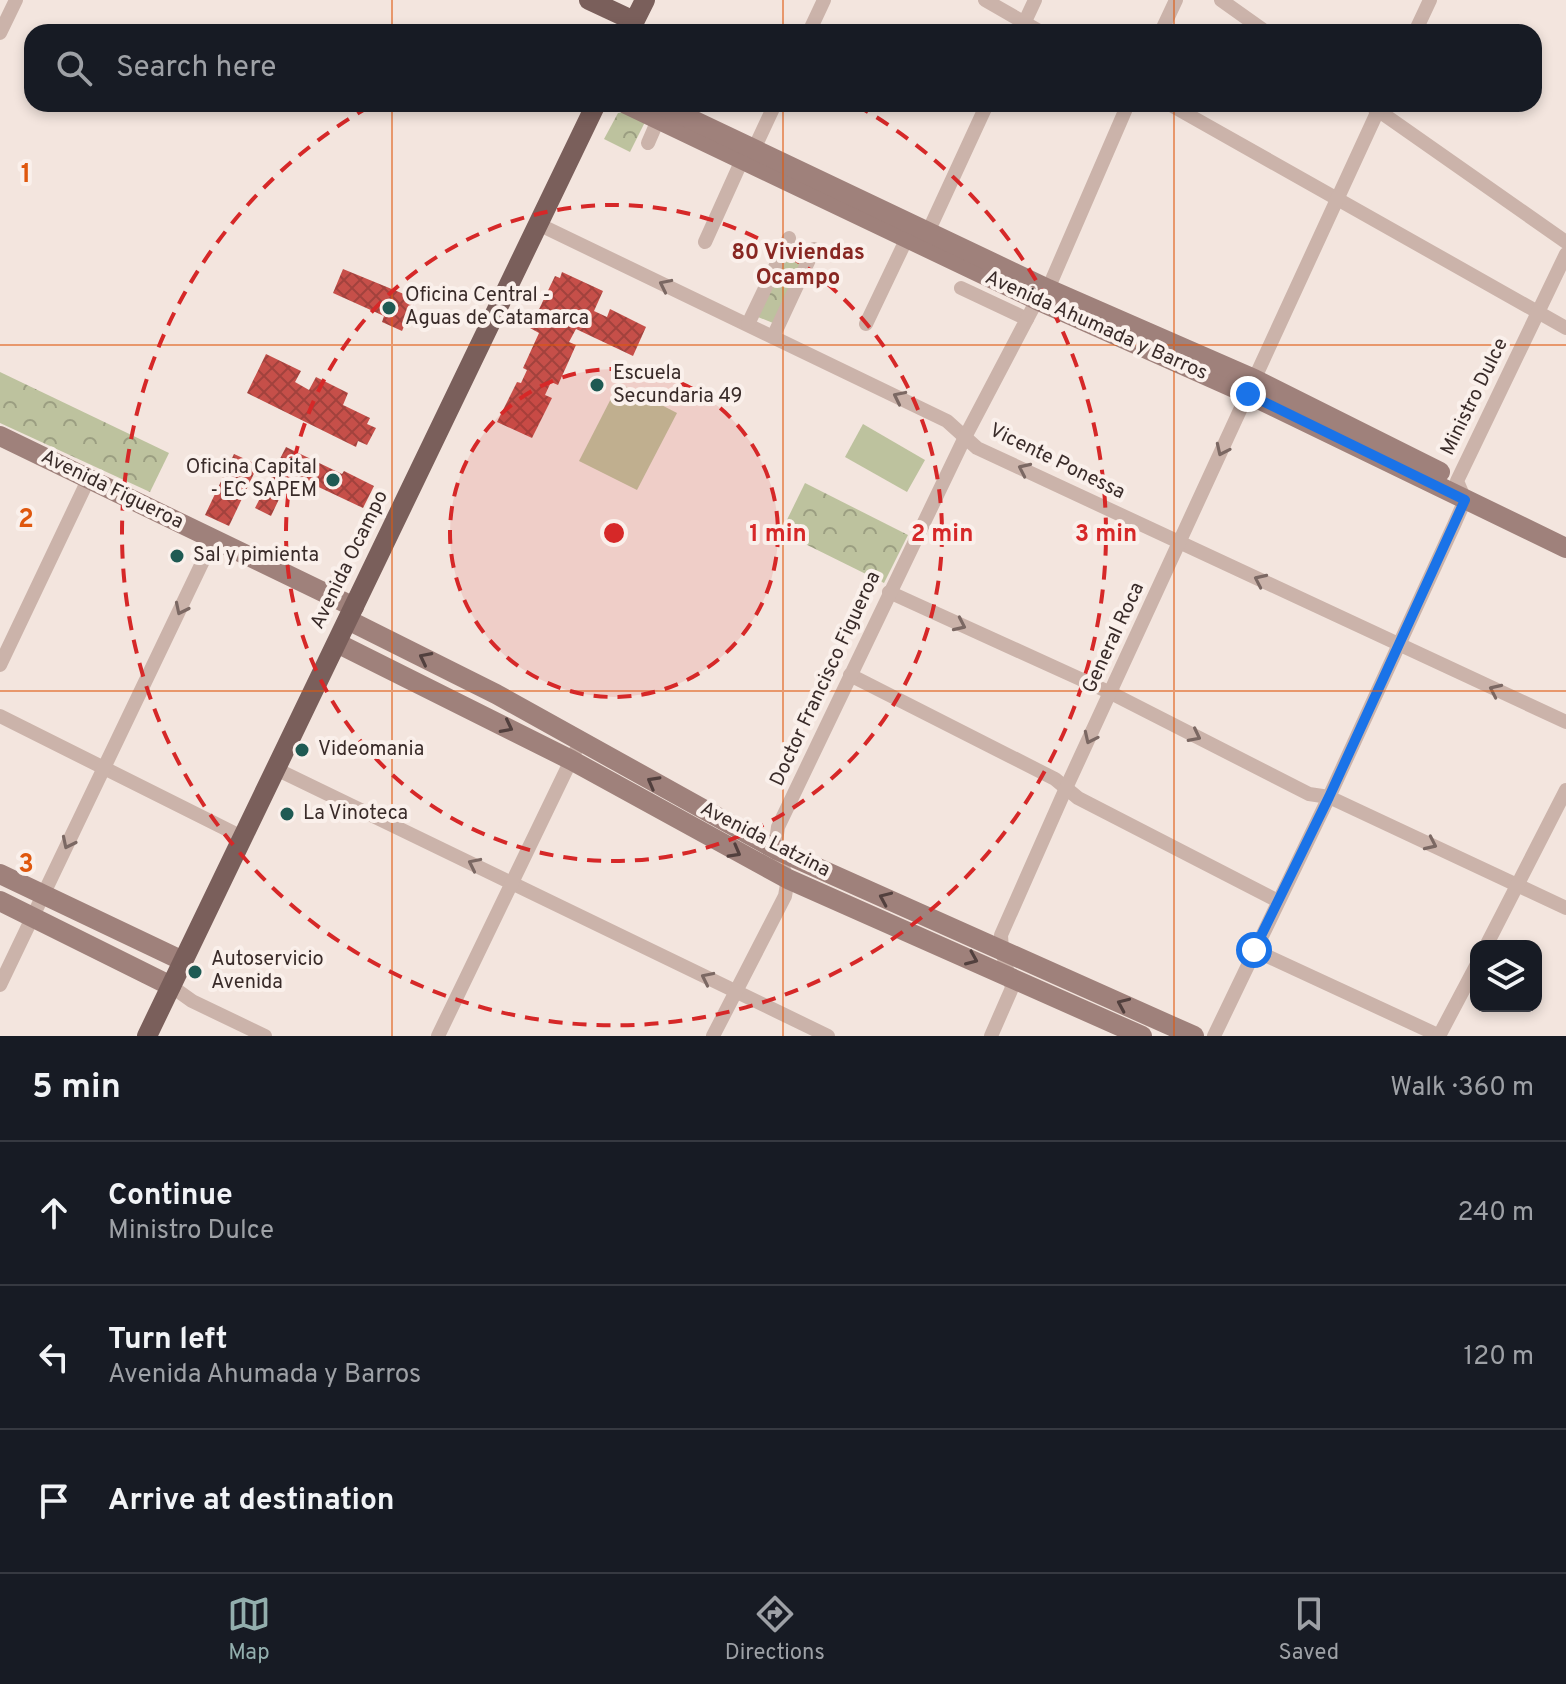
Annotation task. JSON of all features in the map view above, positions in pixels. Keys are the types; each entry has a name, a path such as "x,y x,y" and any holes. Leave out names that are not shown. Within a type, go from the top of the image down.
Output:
{"main road":[{"path":"589,0 627,24"},
{"path":"633,24 645,0"},
{"name":"Avenida Ocampo","path":"147,1036 592,112"}],"street":[{"path":"0,33 16,0"},
{"path":"813,24 824,0"},
{"path":"985,0 1019,24"},
{"path":"1024,24 1035,0"},
{"path":"1165,24 1176,0"},
{"path":"1221,0 1255,24"},
{"path":"1419,24 1430,0"},
{"path":"648,143 659,112"},
{"name":"Avenida Ahumada y Barros","path":"659,112 907,238 1251,387 1461,490 1566,548"},
{"path":"705,242 771,112"},
{"path":"866,324 907,238 928,232 983,112"},
{"name":"Doctor Francisco Figueroa","path":"775,849 778,827 889,592 965,437 1042,294 1124,112"},
{"path":"1183,112 1566,328"},
{"name":"General Roca","path":"1008,974 1001,935 1373,112"},
{"path":"1384,112 1566,242"},
{"name":"Avenida Ahumada y Barros","path":"748,155 928,232 1042,294"},
{"name":"Vicente Ponessa","path":"538,224 947,421 977,448 1566,722"},
{"path":"748,324 789,238"},
{"path":"773,337 814,249"},
{"name":"Ministro Dulce","path":"1214,1036 1399,646 1461,490 1537,313 1566,254"},
{"path":"961,288 1027,319"},
{"name":"Avenida Figueroa","path":"0,436 214,538 351,613"},
{"path":"0,665 89,478"},
{"name":"Avenida Ahumada y Barros","path":"1461,490 1566,533"},
{"path":"0,985 214,538"},
{"path":"889,592 1111,693 1309,794 1329,797 1566,908"},
{"name":"Avenida Latzina","path":"351,613 775,849 1194,1036"},
{"name":"Avenida Latzina","path":"337,643 571,760 788,879 1142,1036"},
{"path":"850,675 1055,779 1078,798 1278,901"},
{"path":"0,716 244,838"},
{"path":"438,1036 580,740"},
{"path":"276,769 828,1036"},
{"path":"1489,940 1566,790"},
{"path":"713,1036 785,896 788,879 775,849"},
{"path":"0,874 183,961"},
{"path":"0,901 265,1036"},
{"path":"1254,950 1440,1036 1470,978"},
{"path":"991,1036 1012,988 1008,974"}],"green space":[{"path":"624,112 645,122 630,152 604,139 618,113"},
{"path":"792,244 807,251 773,323 758,317"},
{"path":"0,372 169,453 150,492 0,423"},
{"path":"619,383 677,413 637,490 579,461"},
{"path":"863,424 925,460 907,492 845,457"},
{"path":"805,483 908,535 884,583 781,532"}],"building":[{"name":"Oficina Central - Aguas de Catamarca","path":"343,269 416,299 402,331 382,322 384,316 333,293"},
{"path":"562,272 603,291 594,311 607,317 610,309 646,327 633,356 576,329 569,342 576,345 558,385 551,382 545,395 552,398 532,438 497,422 517,382 521,383 527,370 523,368 539,333 530,328 555,276 560,278"},
{"path":"266,354 301,371 295,382 309,390 316,377 348,393 343,405 370,418 367,424 376,428 367,445 358,441 356,447 247,393"},
{"name":"Oficina Capital - EC SAPEM","path":"286,447 374,486 363,508 291,474 271,516 255,508"},
{"path":"234,454 258,465 229,526 205,515"}],"place":[{"name":"Oficina Central - Aguas de Catamarca","path":"389,308"},
{"name":"Escuela Secundaria 49","path":"597,385"},
{"name":"Oficina Capital - EC SAPEM","path":"333,480"},
{"name":"Sal y pimienta","path":"177,556"},
{"name":"Videomania","path":"302,750"},
{"name":"La Vinoteca","path":"287,814"},
{"name":"Autoservicio Avenida","path":"195,972"}],"district":[{"name":"80 Viviendas Ocampo","path":"798,266"}],"route":[{"path":"1248,394 1465,500 1329,797 1254,950"}]}
